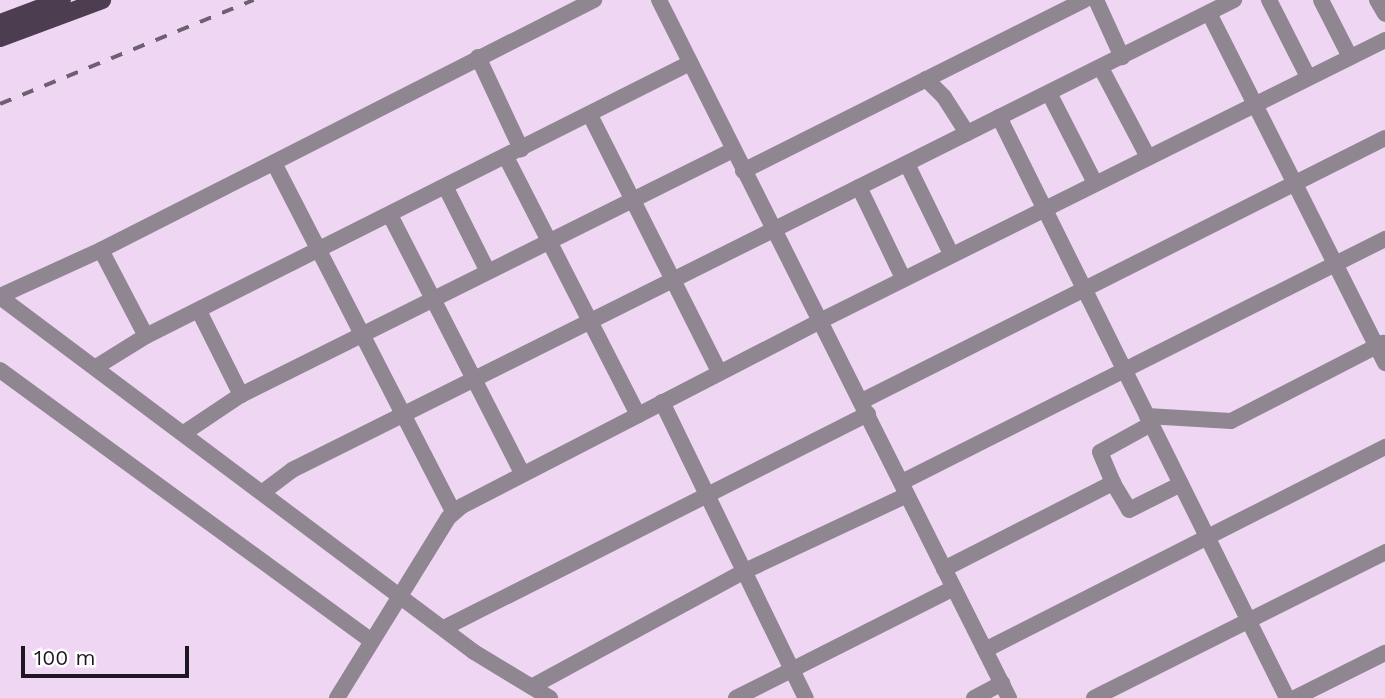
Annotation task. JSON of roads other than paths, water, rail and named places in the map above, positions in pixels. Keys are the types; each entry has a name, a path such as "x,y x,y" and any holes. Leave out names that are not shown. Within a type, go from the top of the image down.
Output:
{"main road":[{"path":"12,13 62,0"},
{"path":"0,38 102,0"}],"street":[{"path":"550,698 501,670 0,297 101,250 594,0"},
{"path":"659,0 1006,691 974,698"},
{"path":"743,170 1084,0"},
{"path":"1096,0 1122,57"},
{"path":"263,492 292,470 475,381 772,228 907,164 1234,0"},
{"path":"1269,0 1308,77"},
{"path":"1321,0 1350,57"},
{"path":"1377,0 1385,14"},
{"path":"1209,13 1336,265 1381,344 1385,363"},
{"path":"337,698 453,512 522,473 903,278 1385,40"},
{"path":"478,57 521,149"},
{"path":"96,367 146,336 391,217 690,63"},
{"path":"1101,68 1148,157"},
{"path":"926,79 944,97 967,134"},
{"path":"1049,93 1095,183"},
{"path":"590,115 719,372"},
{"path":"999,117 1287,698"},
{"path":"444,628 706,492 1082,287 1385,138"},
{"path":"184,433 242,395 432,297 733,149"},
{"path":"506,157 638,415"},
{"path":"274,163 359,335 453,512"},
{"path":"907,164 951,254"},
{"path":"859,187 903,278"},
{"path":"446,188 487,270"},
{"path":"391,217 522,473"},
{"path":"533,686 745,571 1385,240"},
{"path":"101,250 146,336"},
{"path":"199,310 242,395"},
{"path":"1181,484 1129,510 1113,483 1100,452 1149,420 1231,421 1381,344"},
{"path":"0,370 371,641"},
{"path":"662,402 806,698"},
{"path":"985,650 1385,447"},
{"path":"944,569 1113,483"},
{"path":"1094,698 1385,552"},
{"path":"736,698 954,589"},
{"path":"1295,698 1385,653"}],"railway":[{"path":"0,104 253,0"}]}
